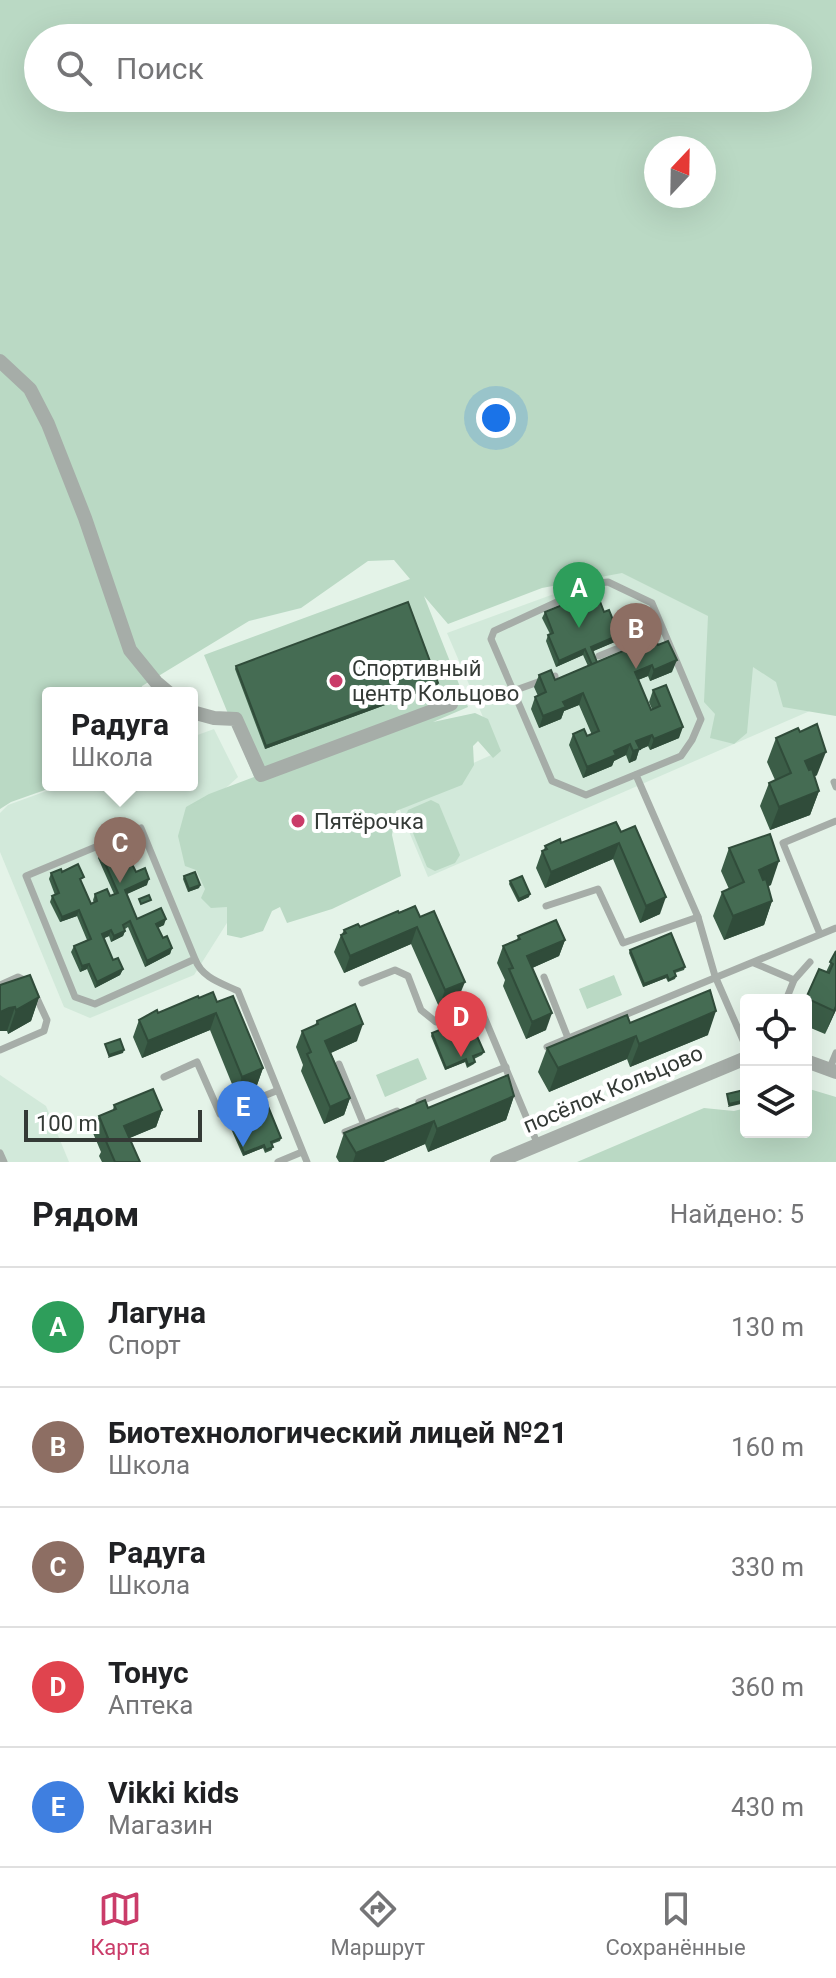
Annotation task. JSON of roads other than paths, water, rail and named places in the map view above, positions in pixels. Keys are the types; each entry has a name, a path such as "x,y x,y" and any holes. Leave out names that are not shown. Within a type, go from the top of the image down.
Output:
{"street":[{"path":"0,361 30,389 48,424 85,518 130,650 162,687"},
{"path":"198,714 236,719 261,775 451,704"},
{"name":"посёлок Кольцово","path":"497,1162 740,1061"},
{"path":"812,1063 832,1071"}],"lane":[{"path":"608,582 652,603 701,719 681,756 586,795 552,781 513,691 491,639 494,631 598,583 608,582"},
{"path":"599,656 663,630"},
{"path":"513,691 555,676"},
{"path":"636,775 698,917 715,976 740,1033"},
{"path":"820,934 783,843 836,821"},
{"path":"195,959 95,1004 75,997 26,876 141,828 195,959 199,969 238,991 307,1162"},
{"path":"546,906 598,889 623,943 698,917"},
{"path":"547,1047 836,928"},
{"path":"788,994 794,980 810,962"},
{"path":"754,963 794,980"},
{"path":"362,983 395,970 408,976 421,1010 436,1022 480,1007 538,1145"},
{"path":"0,985 18,977 30,983 47,1020 44,1031 0,1050"},
{"path":"544,977 568,1038"},
{"path":"832,1071 836,1053"},
{"path":"164,1077 197,1062 220,1114 276,1091"},
{"path":"339,1064 364,1125"},
{"path":"345,1132 506,1067"},
{"path":"278,1162 302,1152"},
{"path":"0,1153 4,1162"}],"place":[{"name":"Лагуна","path":"579,628"},
{"name":"Биотехнологический лицей №21","path":"636,669"},
{"name":"Спортивный центр Кольцово","path":"336,681"},
{"name":"Пятёрочка","path":"298,821"},
{"name":"Радуга","path":"120,883"},
{"name":"Тонус","path":"461,1057"},
{"name":"Vikki kids","path":"243,1147"}]}
